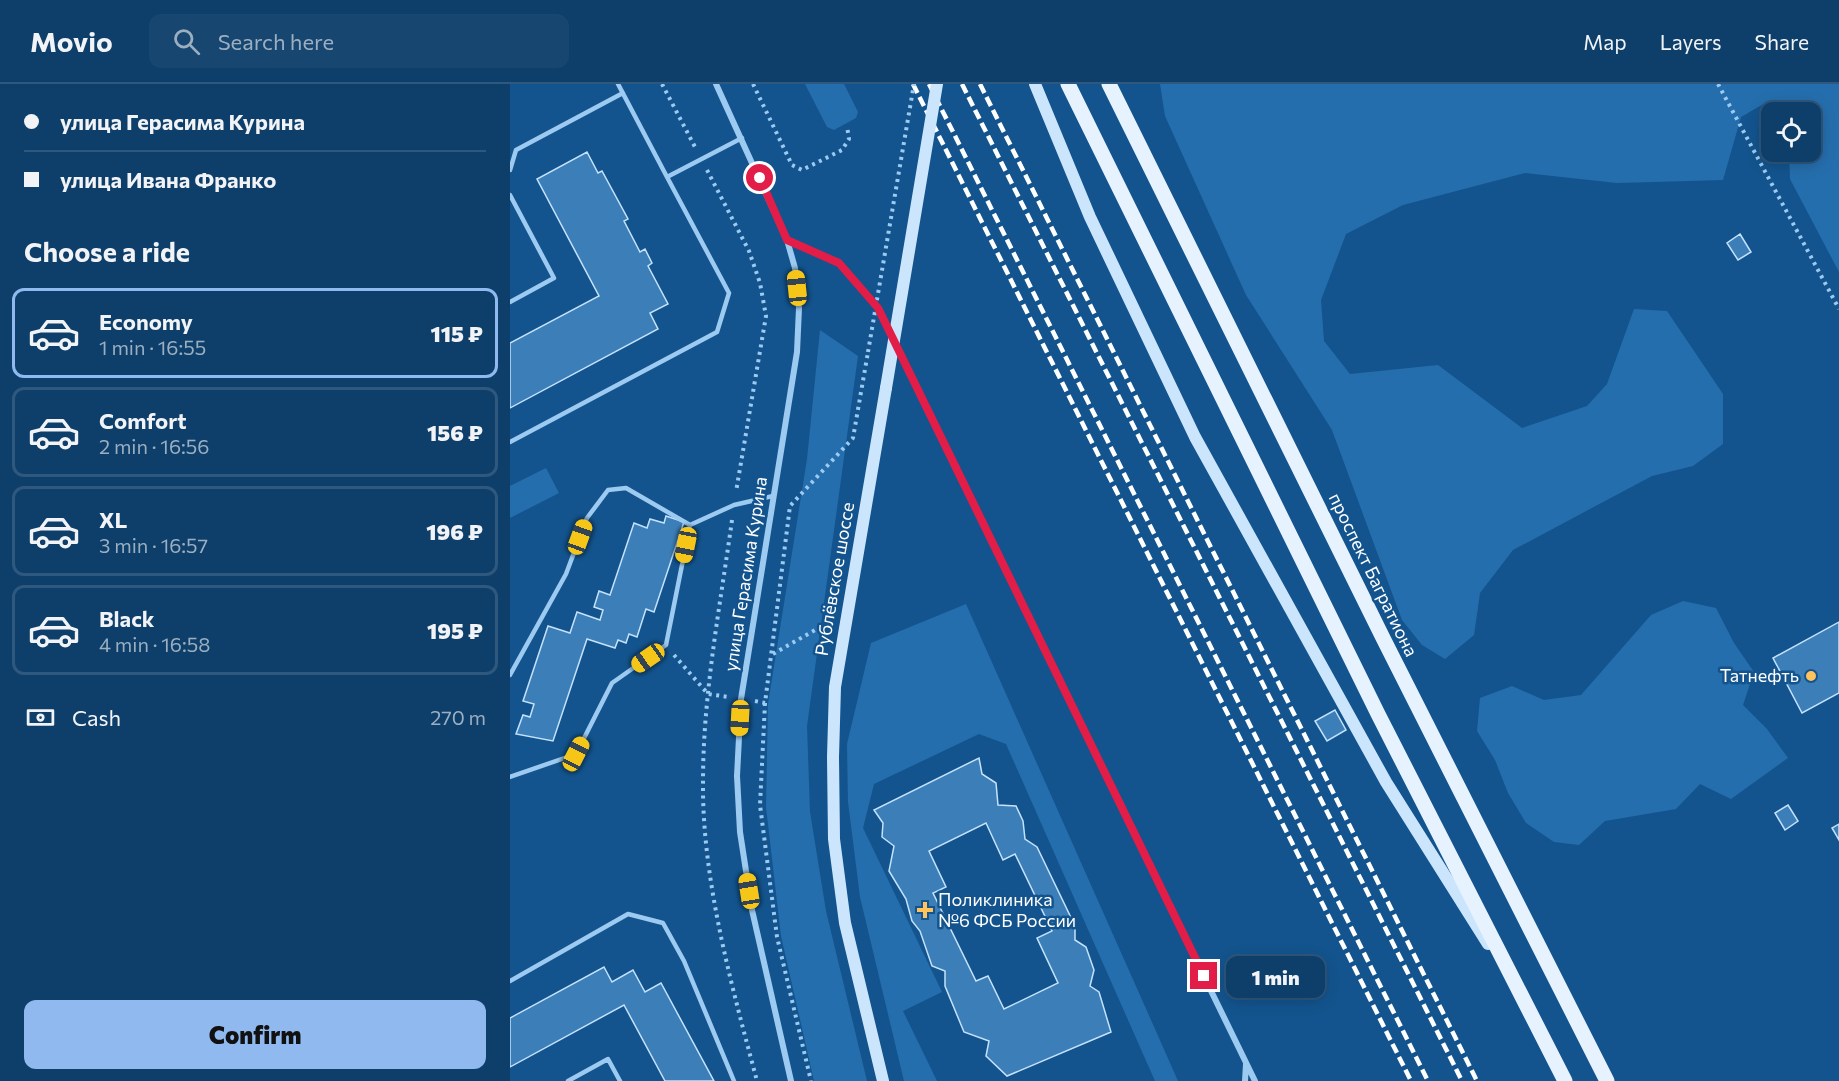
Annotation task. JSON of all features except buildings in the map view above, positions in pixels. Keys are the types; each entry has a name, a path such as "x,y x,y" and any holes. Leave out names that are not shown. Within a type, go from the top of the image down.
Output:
{"main road":[{"path":"1068,84 1378,714 1565,1081"},
{"name":"проспект Багратиона","path":"1109,84 1384,640 1607,1081"}],"street":[{"name":"улица Герасима Курина","path":"716,84 787,240 795,268 799,308 797,352 741,699 737,776 740,832 752,910 791,1081"},
{"name":"Рублёвское шоссе","path":"883,1081 845,923 834,839 835,687 937,84"},
{"path":"1035,84 1090,217 1195,437 1386,782 1521,995"},
{"path":"787,240 839,263 878,308 1255,1081"},
{"path":"1245,1081 1246,1061"}],"lane":[{"path":"510,442 717,332 729,293 618,84"},
{"path":"510,170 516,150 623,93"},
{"path":"667,177 742,138"},
{"path":"510,195 554,278 510,302"},
{"path":"510,675 566,574 587,518 608,490 626,488 690,525"},
{"path":"690,525 734,505 773,496"},
{"path":"510,777 576,754 612,683 666,645 690,525"},
{"path":"510,972 512,980 628,914 663,923 684,961 734,1081"},
{"path":"568,1081 608,1059 620,1081"}],"path":[{"path":"662,84 749,251 760,283 766,316 734,505 708,693 703,783 711,880 735,996 757,1081"},
{"path":"753,84 792,165 802,170 842,150 849,140 847,126"},
{"path":"790,506 853,438 914,84"},
{"path":"1718,84 1839,309"},
{"path":"773,655 829,622"},
{"path":"666,645 708,693"},
{"path":"765,703 760,805 777,937 811,1081"}],"shaded area":[{"path":"805,84 844,84 858,112 856,118 834,130 827,127"},
{"path":"1160,84 1839,84 1839,272 1790,179 1789,162 1821,162 1821,102 1761,102 1761,105 1741,117 1723,180 1617,183 1525,173 1403,205 1346,234 1321,300 1324,341 1350,374 1438,365 1522,428 1587,406 1607,384 1634,309 1667,311 1723,394 1723,444 1693,466 1652,476 1513,550 1480,593 1474,635 1445,659 1422,645 1402,620 1332,430 1246,295 1165,116"},
{"path":"820,330 858,356 807,726 810,812 826,911 867,1081 814,1081 781,936 766,807 768,704 807,459"},
{"path":"546,468 559,493 510,518 510,486"},
{"path":"1683,601 1716,608 1734,643 1754,672 1743,705 1767,729 1788,758 1731,799 1700,784 1676,809 1605,821 1579,845 1554,842 1526,823 1508,793 1495,760 1477,731 1480,698 1512,686 1544,700 1581,695 1651,615"},
{"path":"966,604 1178,1081 1155,1081 1006,744 979,734 874,784 863,828 942,992 903,1011 937,1081 904,1081 860,897 848,802 847,744 871,643"}],"railway":[{"path":"913,84 1411,1081"},
{"path":"929,84 1428,1081"},
{"path":"962,84 1462,1081"},
{"path":"980,84 1477,1081"}],"place":[{"name":"Татнефть","path":"1811,676"},
{"name":"Поликлиника №6 ФСБ России","path":"925,910"}],"route":[{"path":"760,178 787,240 839,263 878,308 1204,976"}]}
